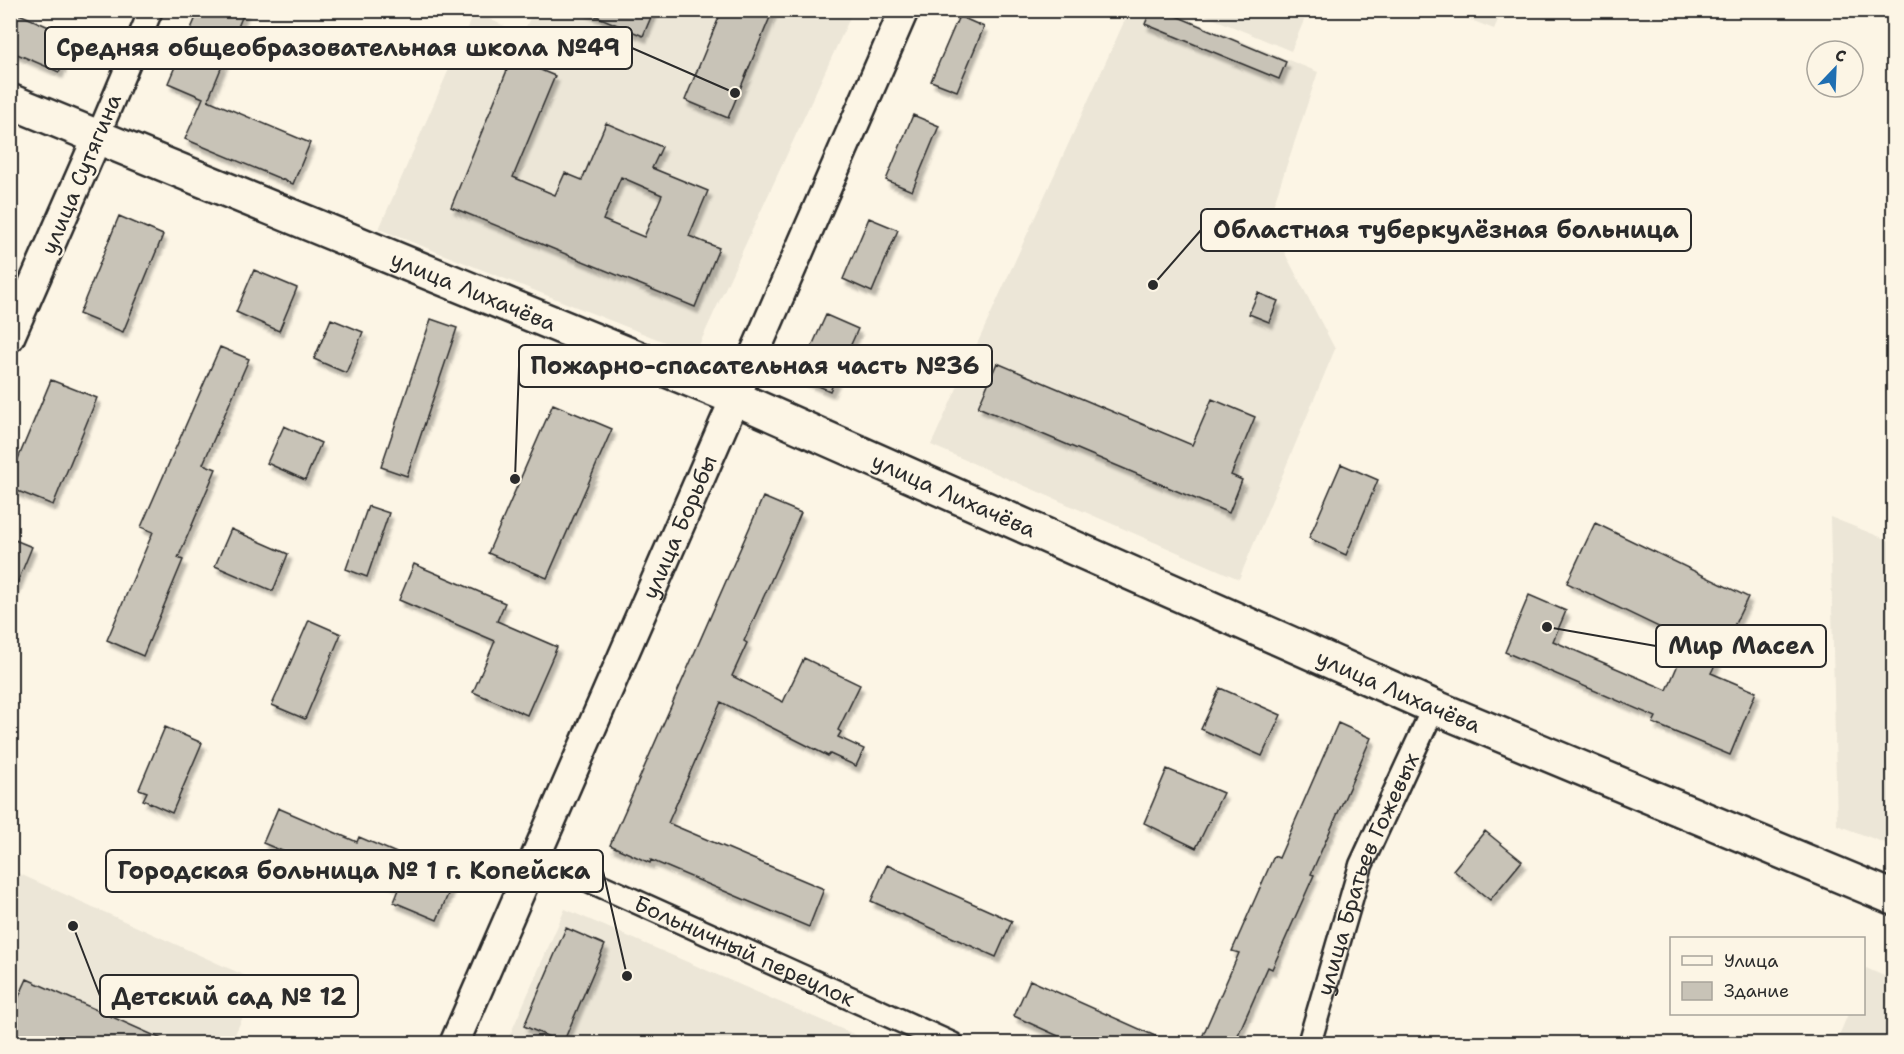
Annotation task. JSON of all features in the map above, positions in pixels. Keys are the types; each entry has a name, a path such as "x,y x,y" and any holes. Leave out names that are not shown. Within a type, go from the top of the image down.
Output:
{"main road":[{"name":"улица Лихачёва","path":"10,101 735,398 1434,707 1893,898"}],"street":[{"name":"улица Сутягина","path":"10,337 152,10"},
{"name":"улица Борьбы","path":"454,1044 904,10"},
{"name":"улица Братьев Гожевых","path":"1309,1044 1361,866 1434,707"},
{"name":"Больничный переулок","path":"535,856 952,1044"}],"shaded area":[{"path":"534,11 853,11 695,354 379,229 474,12 522,34"},
{"path":"1129,11 1168,11 1318,72 1268,221 1335,349 1239,579 931,445"},
{"path":"1195,11 1308,11 1291,51"},
{"path":"1448,11 1502,11 1494,29"},
{"path":"1830,517 1893,542 1893,846 1837,825"},
{"path":"11,870 259,982 231,1043 11,1044"},
{"path":"565,909 874,1043 506,1044"},
{"path":"1866,968 1893,980 1887,1009 1893,1012 1893,1043 1836,1043 1848,1015 1865,1015"}],"building":[{"path":"10,10 74,38 59,72 10,51"},
{"path":"199,10 245,10 208,100 310,143 293,184 185,139 203,98 168,83"},
{"path":"582,10 654,10 643,36"},
{"path":"722,10 773,10 728,118 685,100"},
{"path":"1151,10 1162,10 1286,62 1279,79 1145,24"},
{"path":"959,16 984,27 957,91 931,81"},
{"path":"512,58 555,76 513,177 555,195 565,173 582,180 606,123 662,147 652,168 708,191 689,236 719,248 695,307 451,207","holes":["621,177 662,195 644,237 603,220"]},
{"path":"913,115 939,126 912,191 886,180"},
{"path":"119,216 163,235 123,332 79,314"},
{"path":"869,218 898,230 872,292 843,279"},
{"path":"254,270 297,288 279,331 236,312"},
{"path":"1258,293 1278,301 1269,322 1249,314"},
{"path":"826,315 858,329 830,391 798,377"},
{"path":"331,319 363,332 346,373 314,359"},
{"path":"431,319 457,328 407,476 381,467"},
{"path":"220,347 249,359 203,464 216,469 178,558 183,560 143,656 107,640 153,532 141,527"},
{"path":"997,363 1192,445 1212,399 1255,417 1231,475 1242,480 1229,513 978,407"},
{"path":"51,380 97,398 53,505 10,488 10,478"},
{"path":"553,404 612,429 547,578 488,553"},
{"path":"284,426 321,443 305,480 267,463"},
{"path":"1341,464 1378,480 1346,555 1309,538"},
{"path":"763,497 801,513 744,641 747,643 732,676 783,702 804,658 860,685 838,730 841,732 838,737 864,749 856,766 830,754 828,756 721,702 668,823 824,889 809,927 610,845"},
{"path":"368,506 389,513 367,577 346,569"},
{"path":"1595,523 1748,597 1711,673 1756,692 1730,755 1653,723 1656,717 1505,652 1529,595 1566,611 1553,641 1667,690 1688,641 1567,583"},
{"path":"231,529 288,554 273,591 215,566"},
{"path":"10,538 32,547 11,598 10,598"},
{"path":"414,564 505,603 497,621 557,647 527,715 473,692 495,641 399,600"},
{"path":"309,620 341,634 305,719 272,705"},
{"path":"1220,688 1281,715 1262,756 1201,729"},
{"path":"1338,723 1371,738 1311,874 1314,875 1272,969 1268,967 1234,1044 1199,1044 1239,953 1232,951 1274,856 1279,858"},
{"path":"165,727 202,743 172,813 143,800 147,792 139,789"},
{"path":"1167,769 1223,793 1196,848 1144,823"},
{"path":"278,808 357,842 359,837 455,878 437,920 394,902 400,887 323,854 318,866 263,843"},
{"path":"1485,831 1522,861 1490,900 1453,870"},
{"path":"887,865 1012,921 996,957 871,901"},
{"path":"566,928 605,945 563,1043 524,1026"},
{"path":"27,979 173,1044 10,1044 10,1016"},
{"path":"1030,980 1173,1044 1076,1044 1014,1016"}],"place":[{"name":"Средняя общеобразовательная школа №49","path":"735,93"},
{"name":"Областная туберкулёзная больница","path":"1153,285"},
{"name":"Пожарно-спасательная часть №36","path":"515,479"},
{"name":"Мир Масел","path":"1547,627"},
{"name":"Детский сад № 12","path":"73,926"},
{"name":"Городская больница № 1 г. Копейска","path":"627,976"}]}
